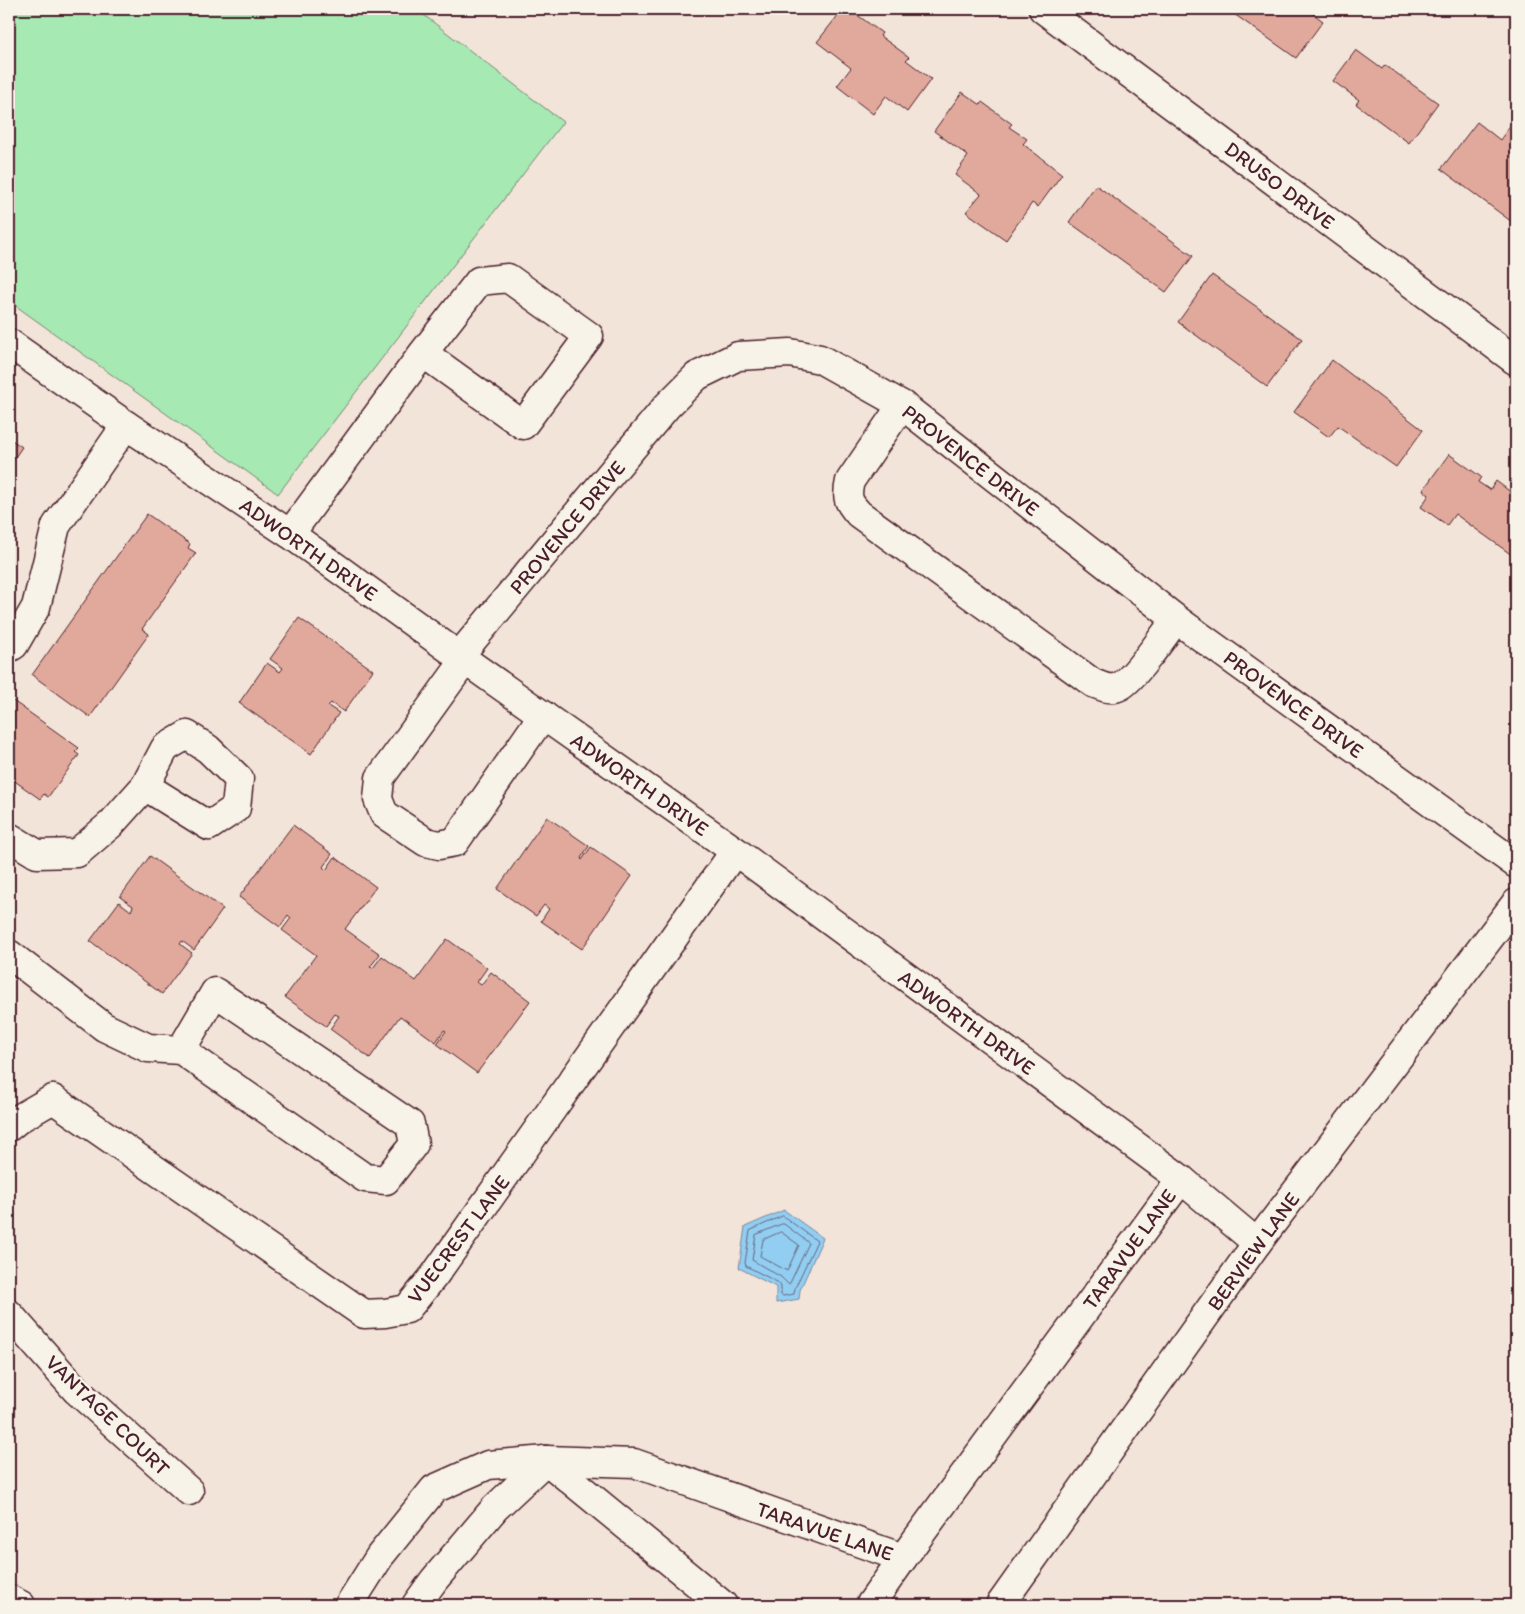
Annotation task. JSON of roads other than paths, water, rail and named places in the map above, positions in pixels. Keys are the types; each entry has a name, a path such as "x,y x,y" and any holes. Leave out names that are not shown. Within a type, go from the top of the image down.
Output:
{"street":[{"name":"DRUSO DRIVE","path":"1044,9 1516,361"},
{"path":"290,534 423,353 479,281 508,278 589,336 523,425 423,353"},
{"name":"ADWORTH DRIVE","path":"9,343 126,425 290,534 735,851 1181,1179 1256,1243"},
{"name":"PROVENCE DRIVE","path":"543,715 455,842 440,845 426,842 384,814 378,799 380,778 462,658 667,406 697,376 738,356 790,353 820,359 902,405 1176,619 1516,864"},
{"path":"902,405 850,481 847,492 849,503 859,514 1093,683 1110,689 1121,686 1131,678 1176,619"},
{"path":"9,648 14,645 36,607 56,526 126,425"},
{"path":"10,840 37,854 77,854 111,824 145,786"},
{"name":"VUECREST LANE","path":"9,1127 20,1118 53,1099 364,1314 385,1314 407,1308 434,1276 735,851"},
{"name":"BERVIEW LANE","path":"1000,1605 1256,1243 1516,903"},
{"path":"9,954 104,1027 148,1048 181,1050 365,1178 386,1180 414,1144 410,1124 215,992 181,1050"},
{"name":"TARAVUE LANE","path":"348,1605 380,1556 434,1489 488,1465 546,1460 634,1463 903,1558 1181,1179"},
{"name":"VANTAGE COURT","path":"9,1314 76,1390 189,1491"},
{"path":"416,1605 434,1580 495,1508 546,1460 723,1605"},
{"path":"870,1605 903,1558"},
{"path":"9,1599 21,1605"}],"water":[{"path":"784,1210 823,1238 800,1290 799,1299 776,1303 776,1287 739,1268 745,1227"}]}
